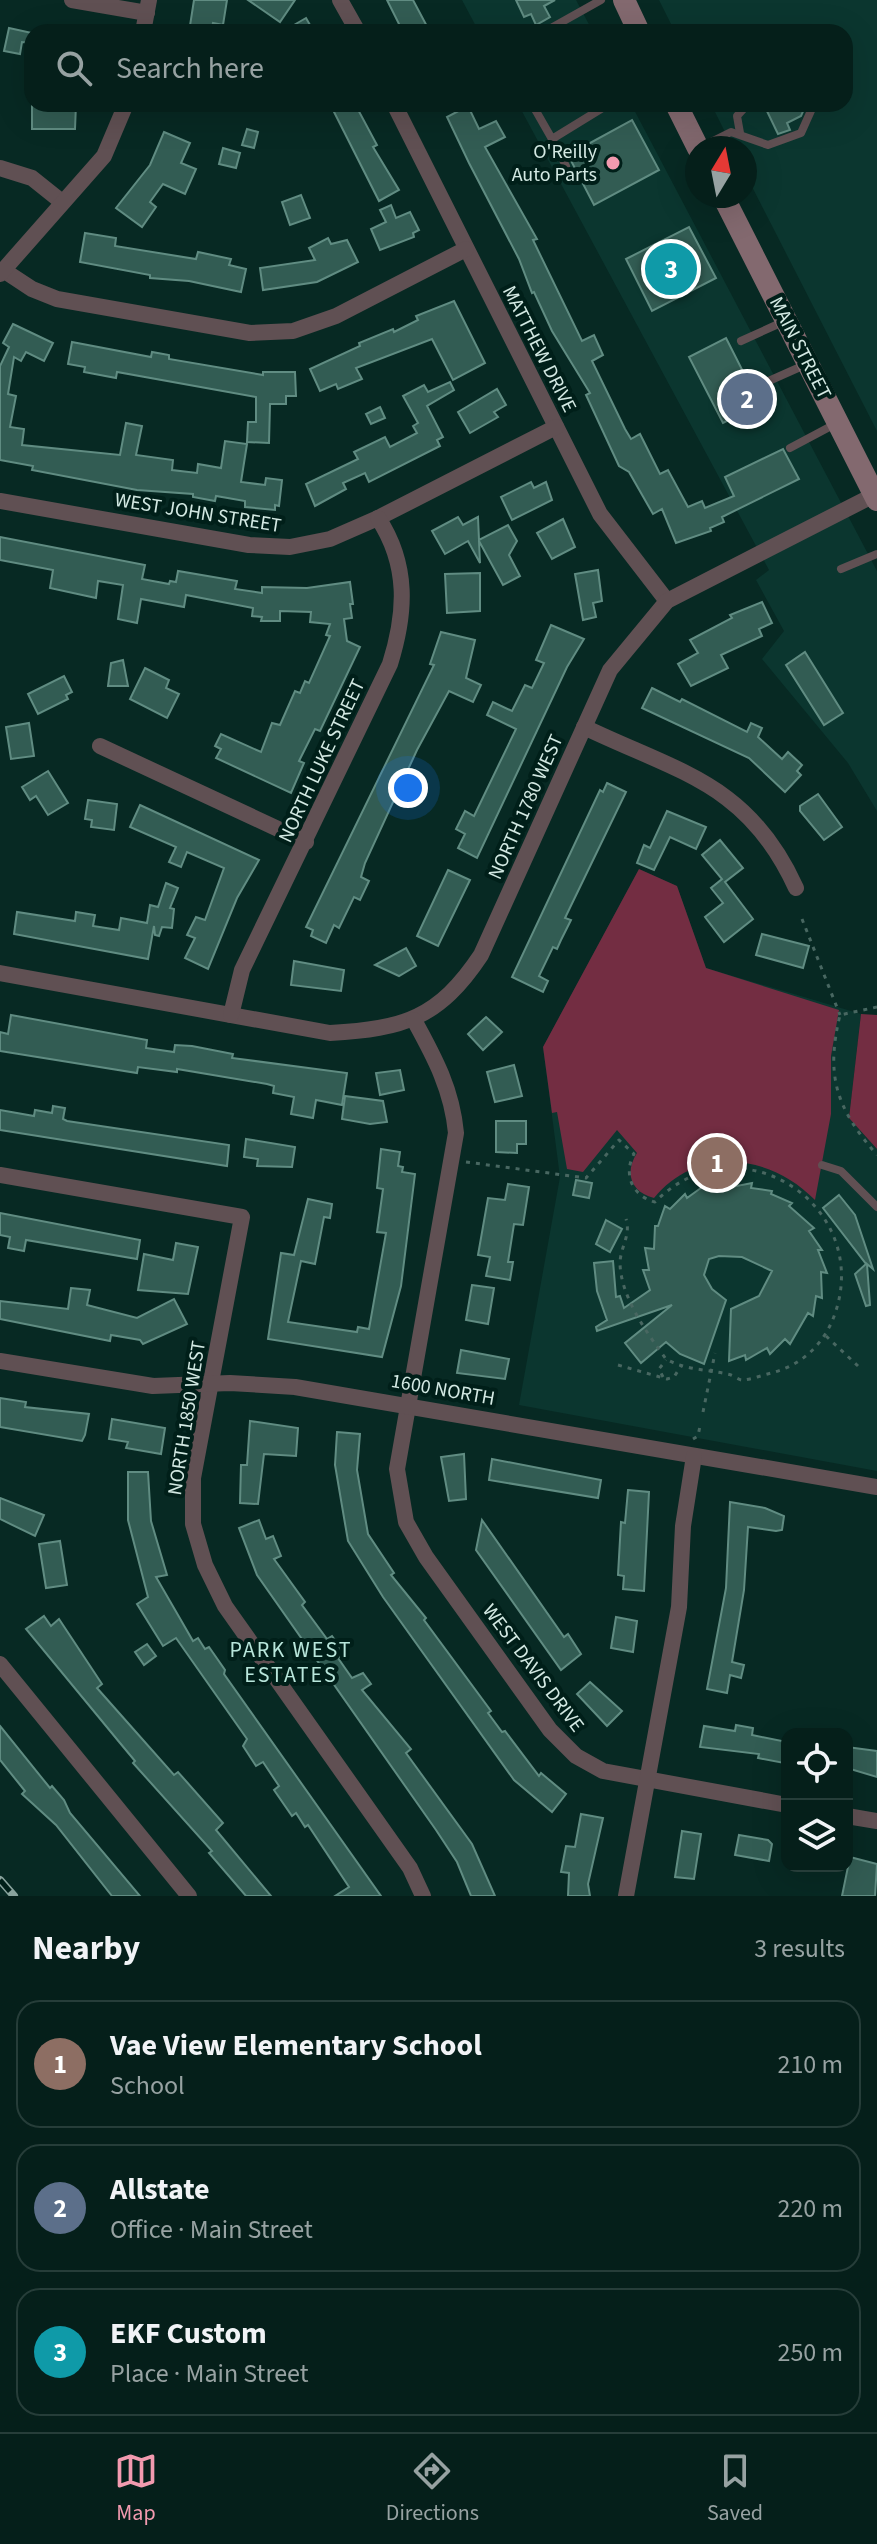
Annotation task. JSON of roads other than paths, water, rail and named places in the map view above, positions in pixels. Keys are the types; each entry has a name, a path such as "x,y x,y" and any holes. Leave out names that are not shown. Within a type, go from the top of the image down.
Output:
{"main road":[{"path":"624,0 635,24"},
{"path":"680,112 692,136"},
{"name":"MAIN STREET","path":"729,208 876,497"}],"street":[{"path":"72,0 148,7"},
{"path":"340,0 354,24"},
{"path":"123,112 104,156 2,272 57,299 250,333 293,331 336,316 466,249"},
{"name":"MATTHEW DRIVE","path":"398,112 600,514 667,601"},
{"path":"0,168 32,178 62,202"},
{"name":"WEST JOHN STREET","path":"0,501 249,545 276,547 330,539 378,518 556,427"},
{"name":"NORTH 1780 WEST","path":"0,973 330,1033 366,1031 414,1020 440,1006 463,983 481,955 610,670 636,634 667,601 876,497"},
{"name":"NORTH LUKE STREET","path":"231,1015 242,970 390,664 402,624 400,569 378,518"},
{"path":"584,727 714,788 739,805 761,827 781,856 796,888"},
{"path":"100,746 306,842"},
{"name":"WEST DAVIS DRIVE","path":"414,1020 444,1075 454,1104 456,1133 397,1469 406,1522 426,1557 550,1730 576,1756 603,1771 781,1804"},
{"name":"NORTH 1850 WEST","path":"0,1175 242,1217 193,1478 193,1524 205,1565 225,1606 410,1868 423,1896"},
{"name":"1600 NORTH","path":"0,1361 120,1383 295,1387 692,1448 877,1487"},
{"path":"626,1896 679,1607 683,1526 692,1448"},
{"path":"0,1664 189,1896"},
{"path":"853,1817 877,1821"}],"lane":[{"path":"558,24 601,0"},
{"path":"537,112 566,166"},
{"path":"552,139 596,112"},
{"path":"740,133 737,116 741,112"},
{"path":"723,136 731,132 740,133 752,141 768,145 801,133 810,112"},
{"path":"741,341 786,320"},
{"path":"762,384 808,364"},
{"path":"790,448 838,423"},
{"path":"841,569 877,554"},
{"path":"822,1165 841,1171 877,1207"}],"railway":[{"path":"0,1880 14,1896"}],"place":[{"name":"O'Reilly Auto Parts","path":"613,163"},
{"name":"EKF Custom","path":"671,269"},
{"name":"Allstate","path":"747,399"},
{"name":"Vae View Elementary School","path":"717,1163"}],"district":[{"name":"PARK WEST ESTATES","path":"291,1662"}]}
